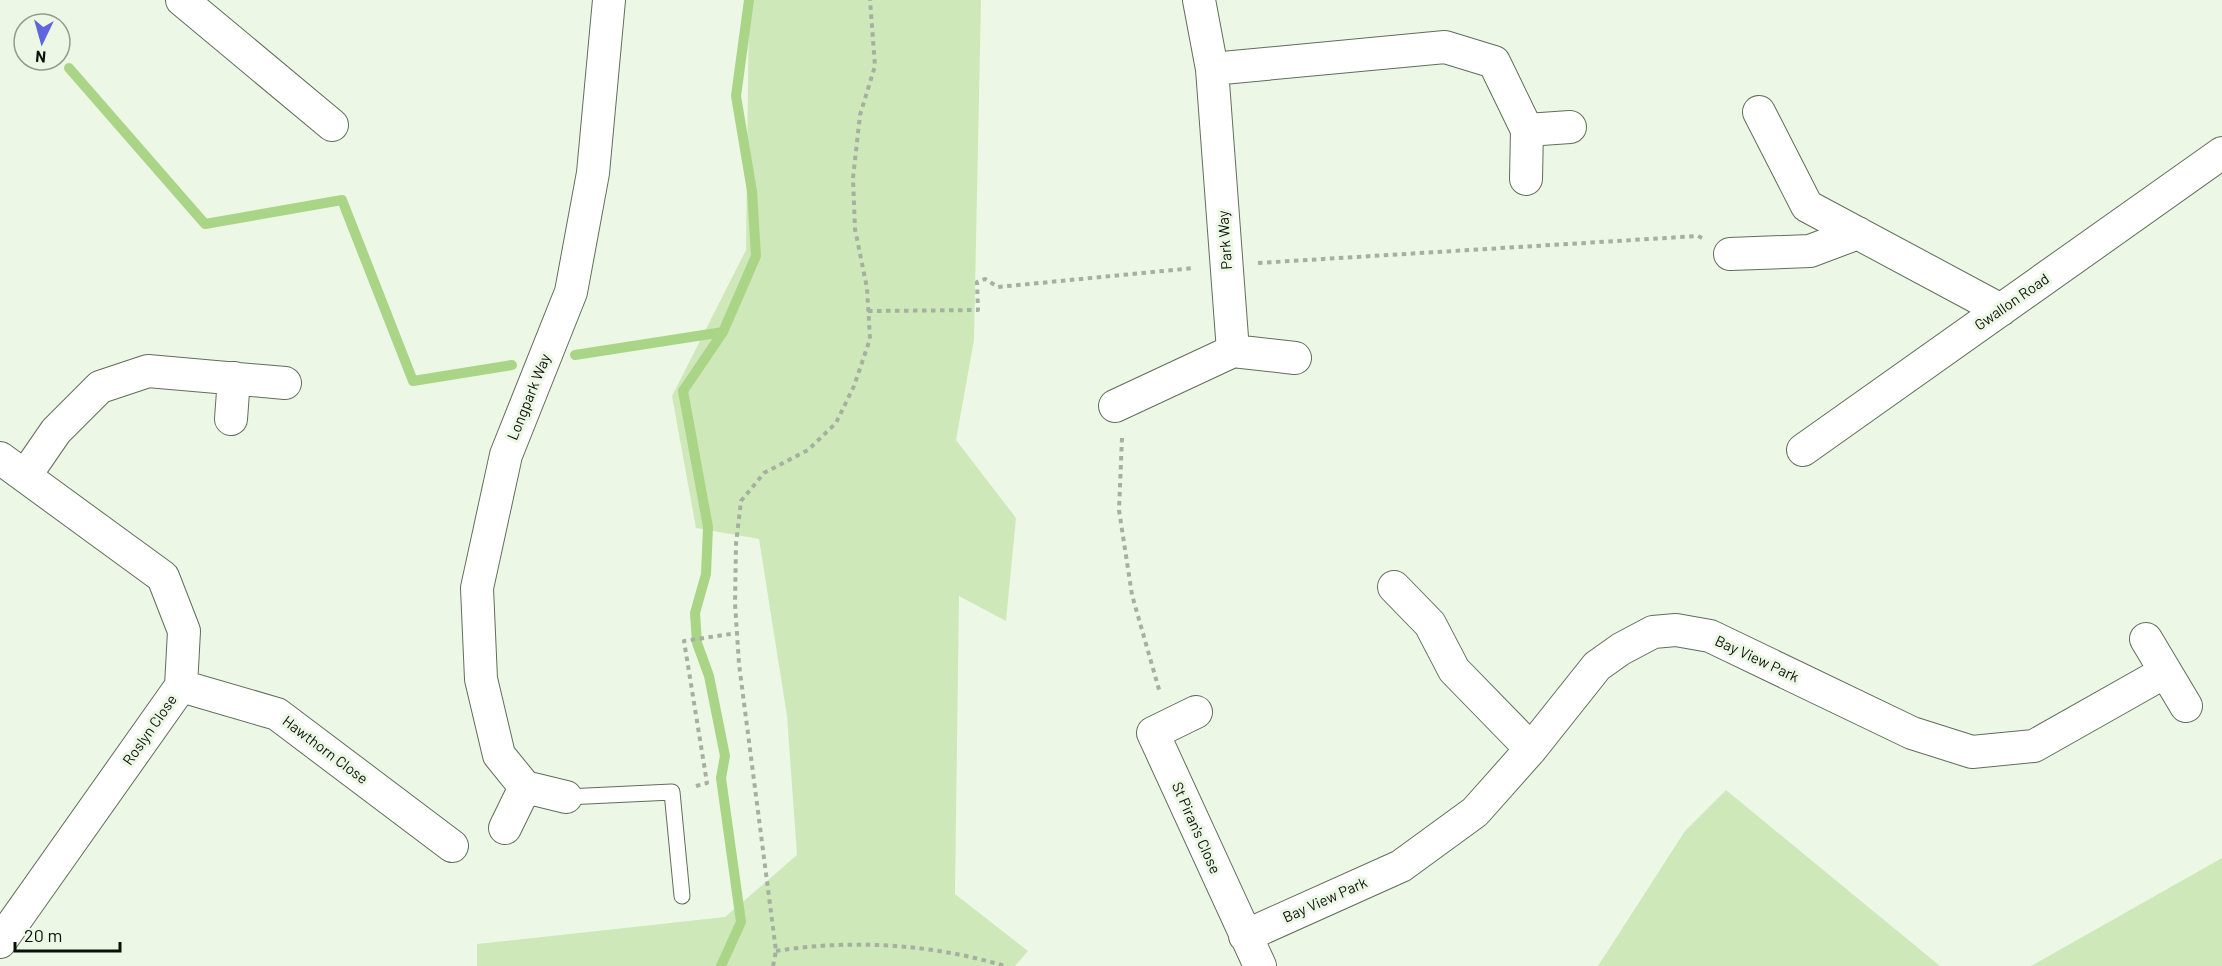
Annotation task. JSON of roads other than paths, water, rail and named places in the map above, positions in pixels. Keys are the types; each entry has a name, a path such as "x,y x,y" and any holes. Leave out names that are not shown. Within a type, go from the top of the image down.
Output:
{"street":[{"path":"182,0 332,125"},
{"name":"Longpark Way","path":"525,787 499,755 496,744 481,679 477,588 506,455 571,292 593,173 609,0"},
{"name":"Park Way","path":"1199,0 1212,69 1233,351"},
{"path":"1212,69 1445,47 1494,62 1527,130 1526,179"},
{"path":"1759,111 1807,206 2001,310"},
{"path":"1527,130 1570,127"},
{"name":"Gwallon Road","path":"1803,450 2222,153"},
{"path":"1730,254 1810,251 1858,233"},
{"path":"1115,406 1233,351 1295,358"},
{"path":"12,467 56,431 100,387 148,371 285,383"},
{"path":"231,419 234,378"},
{"name":"Roslyn Close","path":"0,942 181,686 184,631 163,577 12,467"},
{"path":"1394,586 1430,624 1454,670 1531,749"},
{"name":"Bay View Park","path":"1245,936 1401,866 1475,812 1531,749 1597,666 1621,649 1653,632 1676,630 1710,636 1912,733 1972,752 2034,746 2165,672"},
{"path":"2146,639 2186,706"},
{"name":"Hawthorn Close","path":"181,686 277,714 452,846"},
{"name":"St Piran's Close","path":"1183,719 1153,733 1260,966"},
{"path":"505,828 525,787 566,797"}],"lane":[{"path":"566,797 672,792 682,896"}],"waterway":[{"path":"721,966 741,922 721,778 725,756 709,676 697,643 695,613 706,574 708,527 683,391 723,332 756,256 752,191 736,96 749,0"},
{"path":"72,71 205,224 342,200 413,381 512,365"},
{"path":"575,355 723,332"}]}
